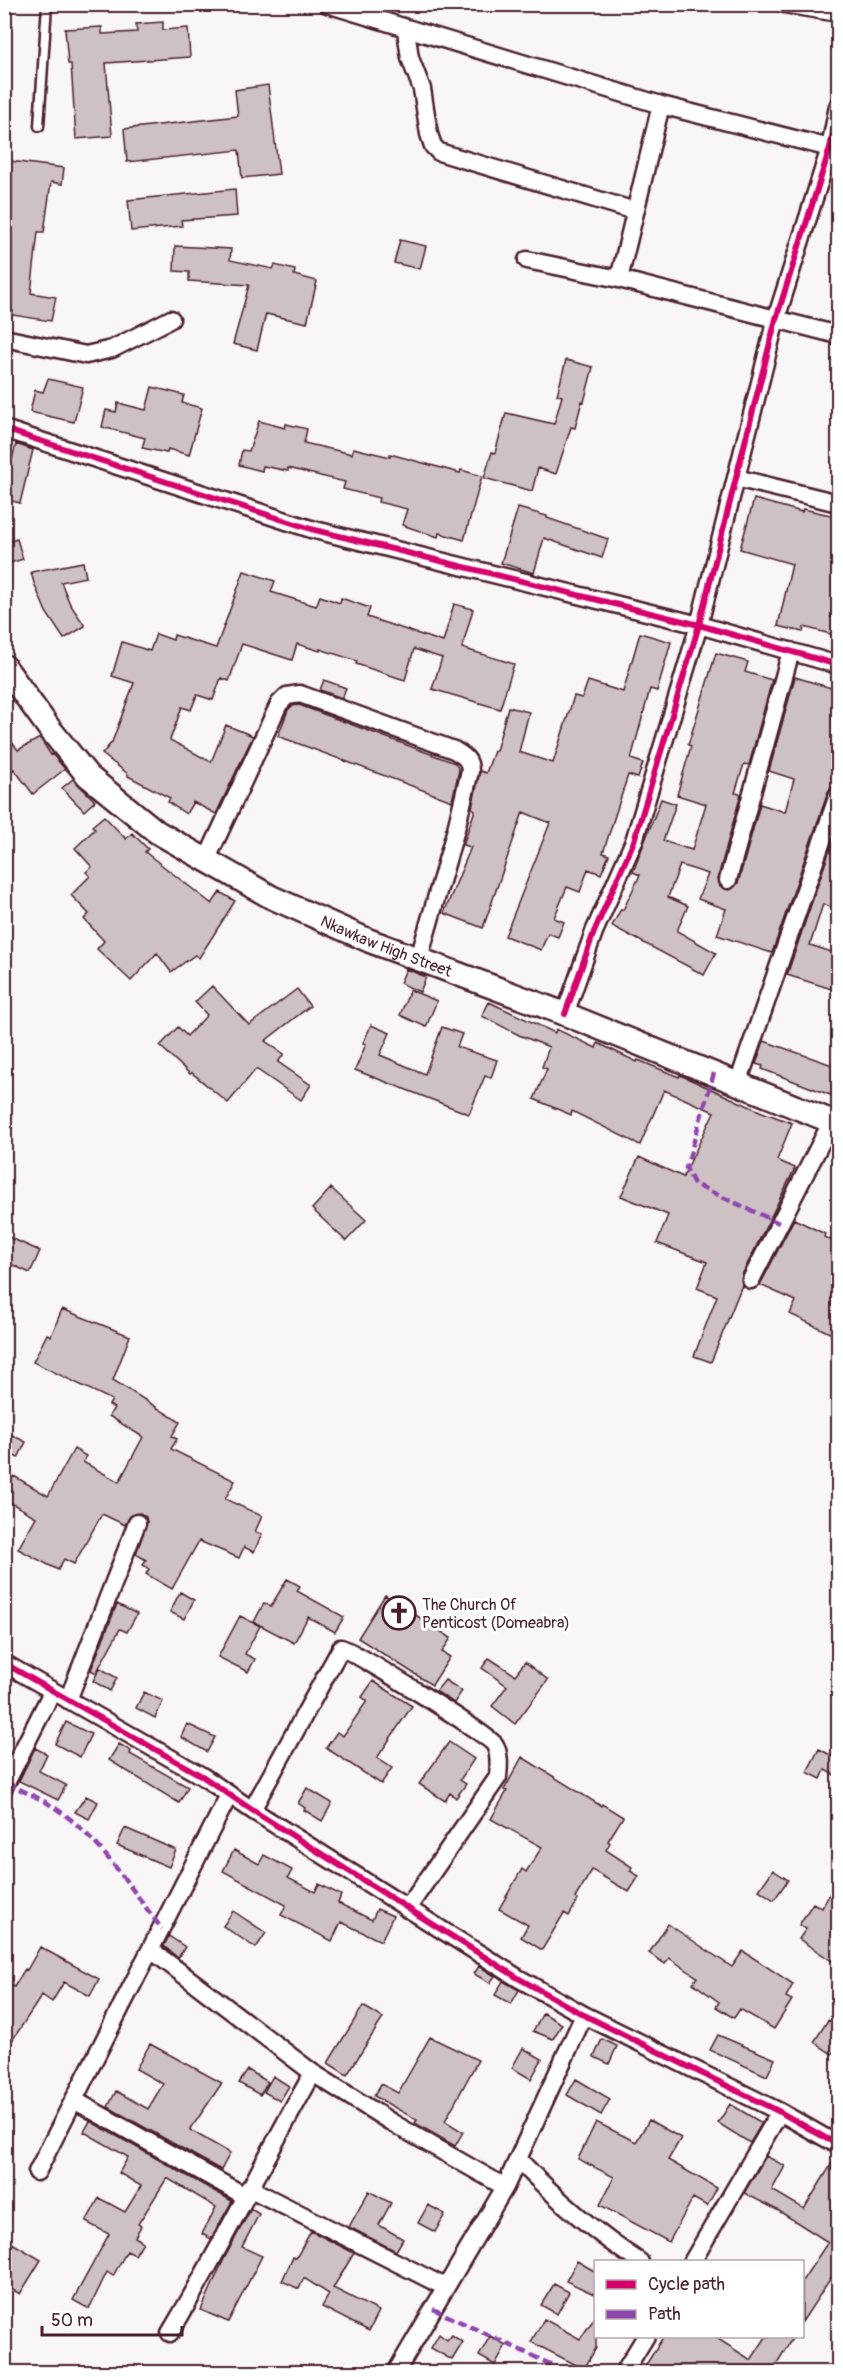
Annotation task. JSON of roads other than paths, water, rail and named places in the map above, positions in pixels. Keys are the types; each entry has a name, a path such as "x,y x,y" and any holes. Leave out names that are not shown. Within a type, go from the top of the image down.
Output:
{"main road":[{"name":"Nkawkaw High Street","path":"4,666 49,728 88,776 157,832 271,897 370,940 565,1014 835,1123"}],"street":[{"path":"327,4 406,30 661,105 834,149"},
{"path":"784,4 838,13"},
{"path":"406,30 410,58 422,89 429,134 433,146 439,152 635,211"},
{"path":"619,279 661,105"},
{"path":"565,1014 594,932 634,841 699,625 776,319 834,149 838,106"},
{"path":"527,260 619,279 838,335"},
{"path":"4,338 86,355 112,349 171,319"},
{"path":"4,429 311,530 699,625 838,665"},
{"path":"736,478 838,503"},
{"path":"728,880 791,651"},
{"path":"206,861 279,705 287,696 300,694 454,750 465,756 470,763 470,771 419,958"},
{"path":"738,1083 838,795"},
{"path":"752,1280 835,1123"},
{"path":"68,1700 137,1523"},
{"path":"252,1810 340,1648 440,1706 494,1744 499,1760 498,1777 407,1909"},
{"path":"4,1663 201,1776 518,1978 584,2015 780,2112 838,2145"},
{"path":"4,1787 52,1692"},
{"path":"37,2172 230,1794"},
{"path":"151,1950 314,2073 391,2122 505,2187"},
{"path":"396,2373 505,2187 584,2015"},
{"path":"170,2333 211,2264 247,2192 314,2073"},
{"path":"74,2100 247,2192 445,2287"},
{"path":"693,2260 780,2112"},
{"path":"518,2159 545,2187 637,2260"},
{"path":"624,2373 645,2338"}],"lane":[{"path":"39,126 47,4"}],"place":[{"name":"The Church Of Penticost (Domeabra)","path":"399,1613"}]}
